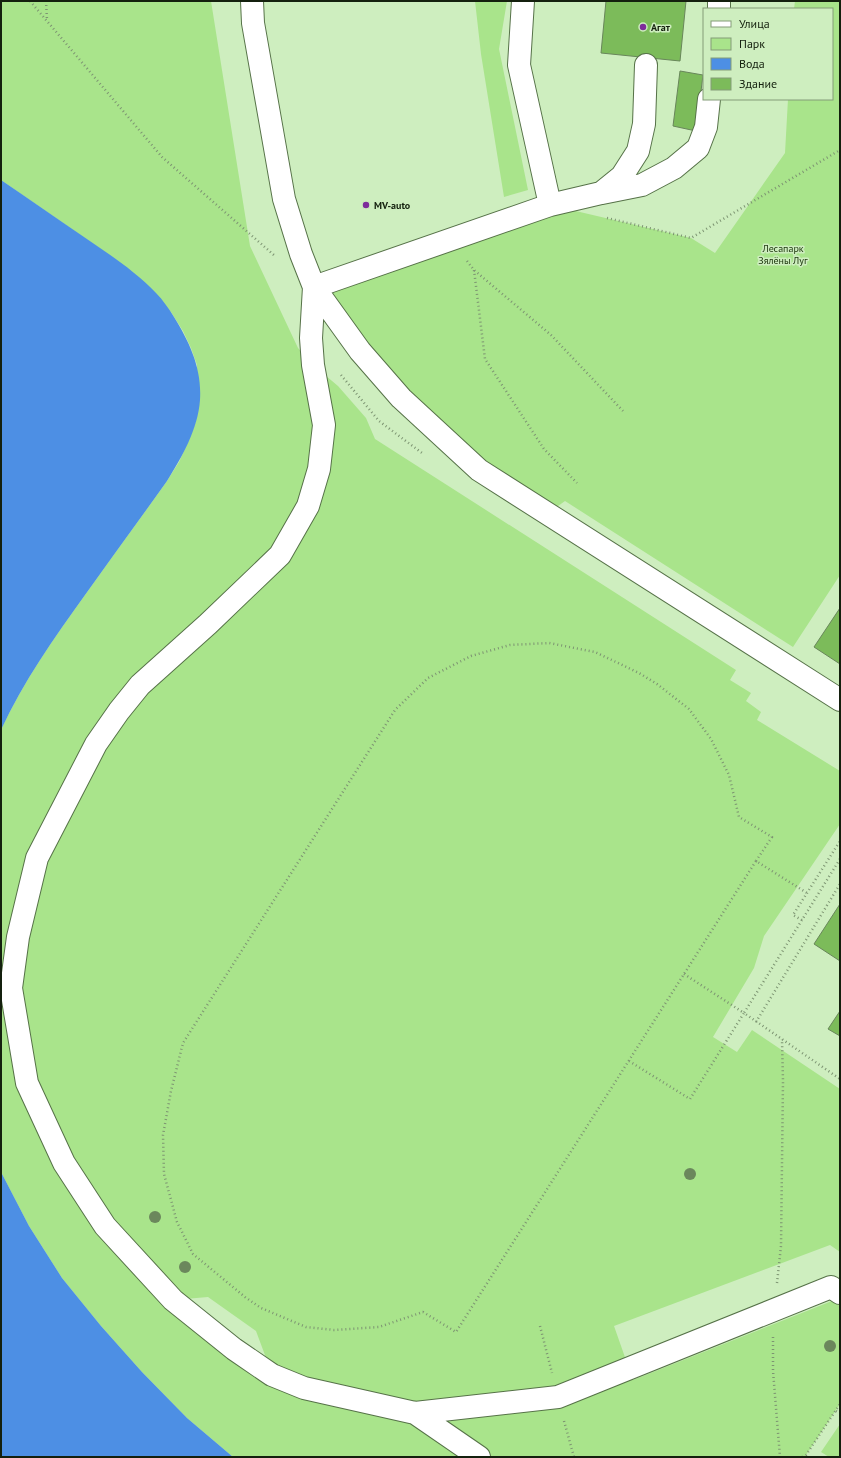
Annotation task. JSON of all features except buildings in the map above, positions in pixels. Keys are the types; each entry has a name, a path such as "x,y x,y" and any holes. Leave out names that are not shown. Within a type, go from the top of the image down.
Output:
{"lane":[{"path":"252,1 253,23 284,199 301,254 314,287 360,351 401,398 479,470 840,700"},
{"path":"523,1 519,65 550,205"},
{"path":"601,193 622,176 638,151 644,124 646,65"},
{"path":"314,287 550,205 642,185 674,168 698,148 706,127 709,100"},
{"path":"314,287 311,338 313,365 324,425 319,470 308,506 280,555 208,624 140,685 119,712 96,744 37,858 18,937 11,988 27,1083 64,1163 105,1226 172,1300 234,1349 272,1375 304,1388 416,1413 558,1397 831,1287 840,1293"},
{"path":"416,1413 480,1457"}],"path":[{"path":"30,1 162,157 280,260"},
{"path":"46,1 47,21"},
{"path":"602,217 691,238 840,150"},
{"path":"452,239 474,270 551,335 623,411"},
{"path":"474,270 486,359 544,449 577,483"},
{"path":"340,373 379,421 422,454"},
{"path":"549,643 595,652 639,672 689,709 711,739 729,775 739,817 772,837 756,861 456,1332 423,1312 379,1327 334,1330 306,1327 261,1308 245,1297 193,1254 177,1222 164,1174 163,1135 171,1091 183,1043 396,710 428,678 471,656 510,645 549,643"},
{"path":"802,920 793,915 840,841"},
{"path":"629,1060 690,1099 840,859"},
{"path":"756,861 807,894"},
{"path":"756,1022 840,884"},
{"path":"684,974 840,1079"},
{"path":"780,1457 772,1371 773,1311 781,1246 783,1081 782,1039"},
{"path":"802,1457 807,1456 840,1404"},
{"path":"836,1411 840,1413"}],"green space":[{"path":"1,1 211,1 250,246 298,348 313,365 338,386 366,418 375,439 736,670 730,680 751,693 746,701 761,712 757,720 840,771 840,824 764,936 754,968 713,1037 737,1052 752,1030 840,1089 840,1252 830,1245 614,1326 633,1380 832,1301 840,1306 840,1404 806,1455 809,1457 233,1457 187,1418 142,1372 101,1326 62,1278 29,1226 1,1172 1,730 19,695 51,644 179,462 196,421 197,365 183,331 171,312 112,257 1,180","holes":["208,1297 256,1331 272,1374 173,1300"]},
{"path":"475,1 507,1 499,49 528,190 504,197 481,54"},
{"name":"Лесапарк Зялёны Луг","path":"795,1 840,1 840,575 793,647 565,501 547,514 479,470 314,287 550,205 691,238 715,253 785,153 788,100 833,100 833,8 794,8"},
{"path":"840,1424 840,1457 829,1457 821,1452"}],"water":[{"path":"1,180 122,263 156,293 174,317 190,347 197,367 200,400 199,411 193,432 167,481 73,611 51,644 19,695 1,730"},
{"path":"1,1172 29,1226 62,1278 101,1326 142,1372 187,1418 233,1457 1,1457"}],"place":[{"name":"Агат","path":"643,27"},
{"name":"MV-auto","path":"366,205"}]}
